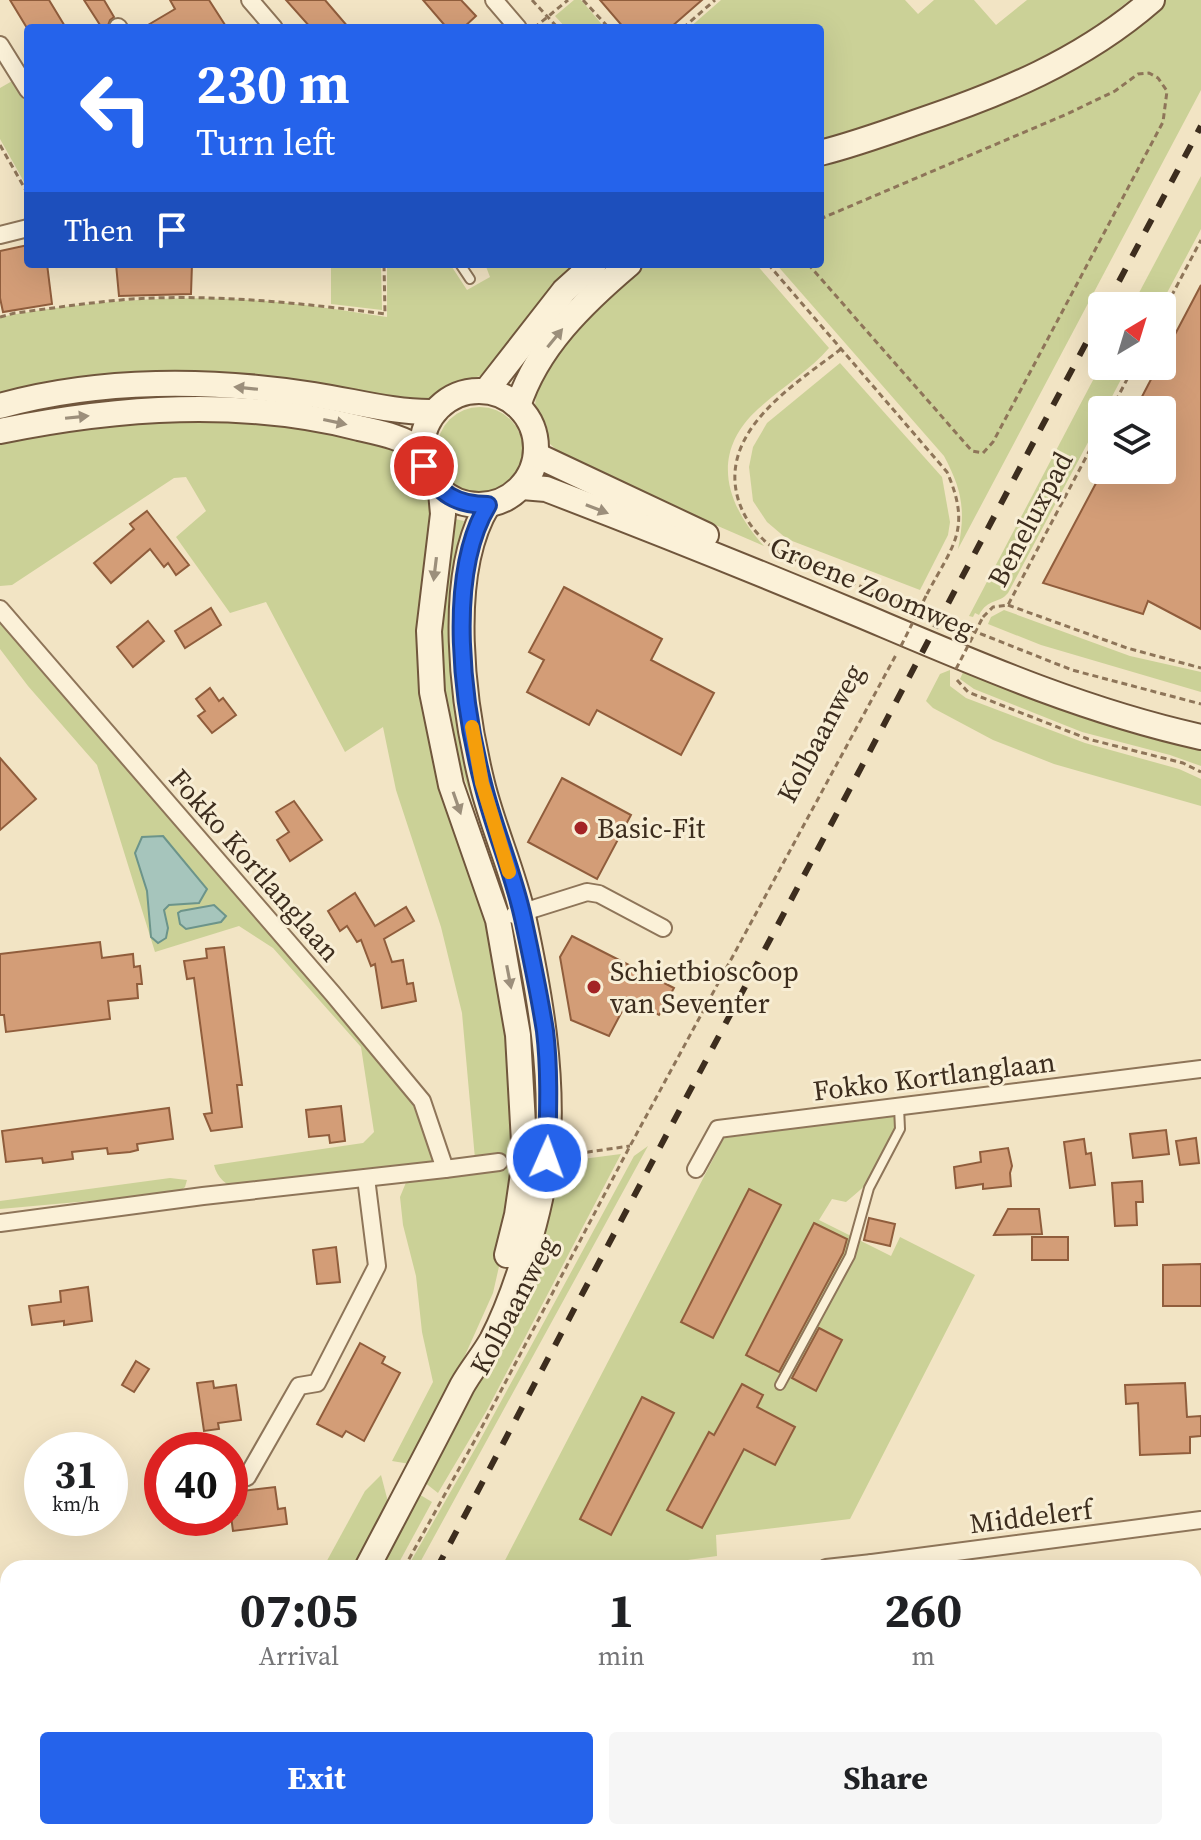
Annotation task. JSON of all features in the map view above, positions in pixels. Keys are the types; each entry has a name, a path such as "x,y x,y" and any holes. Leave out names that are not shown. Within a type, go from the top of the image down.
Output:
{"street":[{"path":"250,0 271,24"},
{"path":"494,0 515,24"},
{"path":"826,152 986,98 1041,75 1107,37 1152,0"},
{"path":"0,45 24,84"},
{"path":"0,235 24,229"},
{"path":"486,391 564,291 590,268"},
{"path":"518,406 526,380 547,348 585,304 625,268"},
{"path":"0,406 102,388 171,384 298,393 411,413 434,412"},
{"path":"486,391 503,396 518,406 535,434 533,469 522,487 507,499 488,505 455,501 441,492 424,466 422,451 424,430 434,412 449,399 467,392 486,391"},
{"path":"0,431 60,419 152,409 241,410 331,420 398,437 422,451"},
{"name":"Groene Zoomweg","path":"536,455 691,528 975,649 1117,703 1201,724"},
{"name":"Groene Zoomweg","path":"522,487 546,489 713,554 1057,696 1114,716 1201,737"},
{"name":"Kolbaanweg","path":"441,492 443,514 429,631 432,692 451,785 498,920 518,1035 525,1160 517,1215 497,1294 469,1373"},
{"name":"Kolbaanweg","path":"371,1560 469,1373 491,1342 511,1297 536,1213 547,1158 549,1102 545,1033 522,913 482,783 469,716 462,641 462,586 478,522 488,505"},
{"name":"Fokko Kortlanglaan","path":"0,609 422,1101 445,1169"},
{"path":"498,920 587,892 599,894 663,928"},
{"name":"Fokko Kortlanglaan","path":"696,1169 718,1129 1201,1069"},
{"path":"0,1223 499,1162"},
{"path":"248,1475 299,1386 317,1383 377,1266 366,1178"},
{"name":"Middelerf","path":"909,1560 1201,1520"}],"lane":[{"path":"463,268 470,279"},
{"path":"780,1385 850,1256 869,1188 900,1129 899,1107"}],"path":[{"path":"532,0 554,24"},
{"path":"539,24 568,0"},
{"path":"583,0 605,24"},
{"path":"688,24 715,0"},
{"path":"812,268 972,451 983,453 993,442 1163,122 1167,91 1158,78 1149,73 1138,74 1115,91 1054,120 824,217"},
{"path":"0,145 24,187"},
{"path":"1174,292 1200,244"},
{"path":"0,317 133,299 223,300 323,306 385,314 384,268"},
{"name":"Kolbaanweg","path":"408,1560 901,646 960,529 953,484 939,460 771,268"},
{"path":"841,349 753,424 739,449 735,472 737,495 748,521 767,545 792,559 1072,670 1201,704"},
{"name":"Beneluxpad","path":"1088,454 1008,605 993,607 983,617 956,669 955,677 968,692 1088,739 1183,763 1201,772"},
{"path":"1008,605 1127,648 1201,668"},
{"path":"547,1158 630,1146"}],"green space":[{"path":"574,0 581,0 602,24 562,24 555,16"},
{"path":"721,0 905,0 918,14 934,0 974,0 996,25 1027,0 1130,0 1074,42 1007,76 946,100 824,139 824,24 694,24"},
{"path":"1166,0 1201,0 1201,90 1094,292 1088,292 1088,303 958,549 961,501 944,456 780,268 824,268 824,167 944,123 1150,16"},
{"path":"14,80 24,96 24,182 0,139 0,88"},
{"path":"1201,176 1201,229 1167,292 1139,292"},
{"path":"331,268 381,268 382,310 331,304"},
{"path":"387,268 453,268 467,290 490,277 487,268 576,268 484,375 446,385 429,398 406,401 293,385 0,400 0,317 99,303 198,298 280,302 387,317"},
{"path":"633,268 759,268 829,348 758,409 733,443 728,478 732,495 740,513 764,546 570,462 550,444 546,424 535,406 537,385 584,314"},
{"path":"840,363 942,477 950,522 948,535 920,590 787,539 767,522 753,501 749,467 753,447 767,423"},
{"path":"1093,380 1121,380 1112,396 1088,396 1088,442 1008,593 986,606 979,615 969,616"},
{"path":"472,407 488,407 511,419 520,433 523,450 520,467 511,481 488,493 472,493 456,486 444,474 437,458 437,442 444,426 456,414"},
{"path":"187,416 290,422 389,443 406,459 431,504 435,524 425,652 494,935 509,1017 517,1155 475,1159 462,1013 441,927 396,790 383,727 345,752 266,602 230,613 176,537 206,511 186,477 174,478 12,585 0,586 0,440 72,428"},
{"path":"451,518 464,521 455,575 509,901 461,768 441,695 436,662"},
{"path":"1004,610 1130,656 1201,672 1201,692 1041,645 988,624 991,617"},
{"path":"0,612 415,1104 434,1161 238,1189 220,1178 214,1165 363,1143 374,1132 361,1047 273,948 239,926 155,952 97,765 0,649","holes":["147,891 199,903 168,905 164,910 168,929 158,942 151,936"]},
{"path":"950,670 950,686 966,698 1085,743 1179,769 1201,779 1201,806 1054,764 993,740 933,708 926,701 940,674"},
{"path":"964,670 1201,745 1201,766 1082,732 974,689 960,679"},
{"path":"901,1115 888,1155 876,1174 846,1202 832,1199 819,1220 891,1256 900,1237 975,1275 850,1519 716,1535 717,1556 688,1560 505,1560 724,1138"},
{"path":"648,1146 421,1560 412,1560 479,1442 634,1156"},
{"path":"621,1154 487,1410 438,1493 424,1482 515,1305 552,1163"},
{"path":"516,1166 510,1218 493,1293 458,1371 410,1464 392,1461 433,1382 422,1332 416,1276 403,1225 400,1197 407,1180"},
{"path":"170,1178 187,1180 185,1187 178,1193 0,1209 0,1201"},
{"path":"381,1475 387,1510 359,1560 327,1560 365,1491"},
{"path":"417,1493 432,1502 400,1560 381,1560"}],"water":[{"path":"163,836 207,889 199,903 169,905 164,910 168,928 166,938 158,943 151,937 147,891 135,853 142,837"},
{"path":"214,905 226,916 221,922 186,929 180,924 178,913 181,911"}],"building":[{"path":"10,0 49,0 64,24 25,24"},
{"path":"84,0 104,0 114,17 108,24 99,24"},
{"path":"170,0 209,0 224,24 150,24 175,9"},
{"path":"286,0 325,0 346,24 307,24"},
{"path":"423,0 461,0 476,16 467,24 444,24"},
{"path":"600,0 702,0 675,24 621,24"},
{"path":"24,246 24,268 48,268 52,304 3,312 0,251"},
{"path":"116,268 192,268 191,294 119,296"},
{"path":"1201,285 1201,629 1148,601 1143,614 1043,583 1096,484 1176,484 1176,396 1142,396 1151,380 1176,380 1176,332"},
{"path":"147,511 189,565 176,575 168,563 164,567 150,549 111,583 94,563 134,529 130,524"},
{"path":"564,587 662,639 651,660 714,693 681,755 597,710 589,725 527,692 544,660 529,652"},
{"path":"211,608 221,625 185,648 175,631"},
{"path":"148,621 164,641 133,667 117,647"},
{"path":"210,688 219,701 223,698 236,715 212,733 198,716 205,711 196,699"},
{"path":"0,758 36,799 0,830"},
{"path":"562,778 631,815 597,879 528,842"},
{"path":"294,801 322,840 290,861 277,840 289,832 276,812"},
{"path":"355,893 375,926 406,907 414,921 384,939 392,962 403,960 407,984 413,983 416,1001 382,1008 375,964 371,966 361,940 357,942 347,926 340,931 328,911"},
{"path":"572,936 674,988 659,1015 629,998 609,1036 571,1020 560,957"},
{"path":"100,942 102,958 133,954 134,967 140,966 142,984 137,984 138,998 108,1001 110,1019 6,1032 4,1015 0,1015 0,954"},
{"path":"224,947 242,1085 237,1085 242,1127 211,1131 204,1114 212,1113 194,978 187,979 184,961 207,958 206,949"},
{"path":"341,1106 345,1141 330,1143 329,1135 309,1137 306,1110"},
{"path":"169,1108 173,1139 137,1144 138,1150 130,1152 108,1154 107,1148 72,1152 73,1159 43,1163 42,1158 6,1162 2,1131"},
{"path":"1166,1130 1169,1154 1133,1158 1130,1134"},
{"path":"1196,1138 1199,1163 1180,1165 1176,1141"},
{"path":"1084,1139 1086,1154 1091,1153 1095,1185 1070,1188 1064,1142"},
{"path":"1008,1148 1012,1166 1011,1186 983,1189 983,1184 956,1188 954,1167 981,1162 980,1152"},
{"path":"1142,1181 1143,1202 1136,1202 1137,1225 1115,1226 1112,1183"},
{"path":"749,1189 781,1205 713,1338 681,1322"},
{"path":"1008,1209 1039,1209 1042,1234 994,1235"},
{"path":"869,1218 895,1224 890,1246 864,1240"},
{"path":"814,1223 847,1239 843,1253 779,1372 746,1355"},
{"path":"1032,1237 1068,1237 1068,1260 1032,1260"},
{"path":"336,1247 340,1282 317,1284 313,1250"},
{"path":"1201,1264 1201,1306 1163,1306 1163,1265"},
{"path":"88,1287 92,1321 32,1325 29,1306 61,1302 60,1291"},
{"path":"819,1328 842,1340 816,1391 792,1378"},
{"path":"360,1343 385,1357 382,1363 400,1373 364,1441 346,1431 342,1437 317,1424"},
{"path":"136,1361 149,1369 134,1392 122,1385"},
{"path":"213,1381 214,1388 236,1385 241,1420 218,1423 219,1429 204,1431 197,1383"},
{"path":"1185,1383 1187,1417 1201,1416 1201,1436 1190,1437 1190,1453 1140,1455 1138,1403 1126,1404 1125,1385"},
{"path":"742,1384 763,1395 757,1407 795,1427 775,1465 744,1449 702,1528 667,1510 709,1432 714,1435"},
{"path":"642,1397 674,1413 611,1535 580,1519"},
{"path":"275,1487 278,1509 285,1508 287,1524 248,1529 248,1490"}],"railway":[{"path":"1113,292 1201,126"},
{"path":"441,1560 1088,339"}],"slow traffic":[{"path":"472,727 482,783 509,872"}],"place":[{"name":"Basic-Fit","path":"581,828"},
{"name":"Schietbioscoop van Seventer","path":"594,987"}],"route":[{"path":"424,466 441,492 455,501 488,505 478,522 462,586 462,641 469,716 482,783 522,913 545,1033 549,1102 547,1158"}]}
